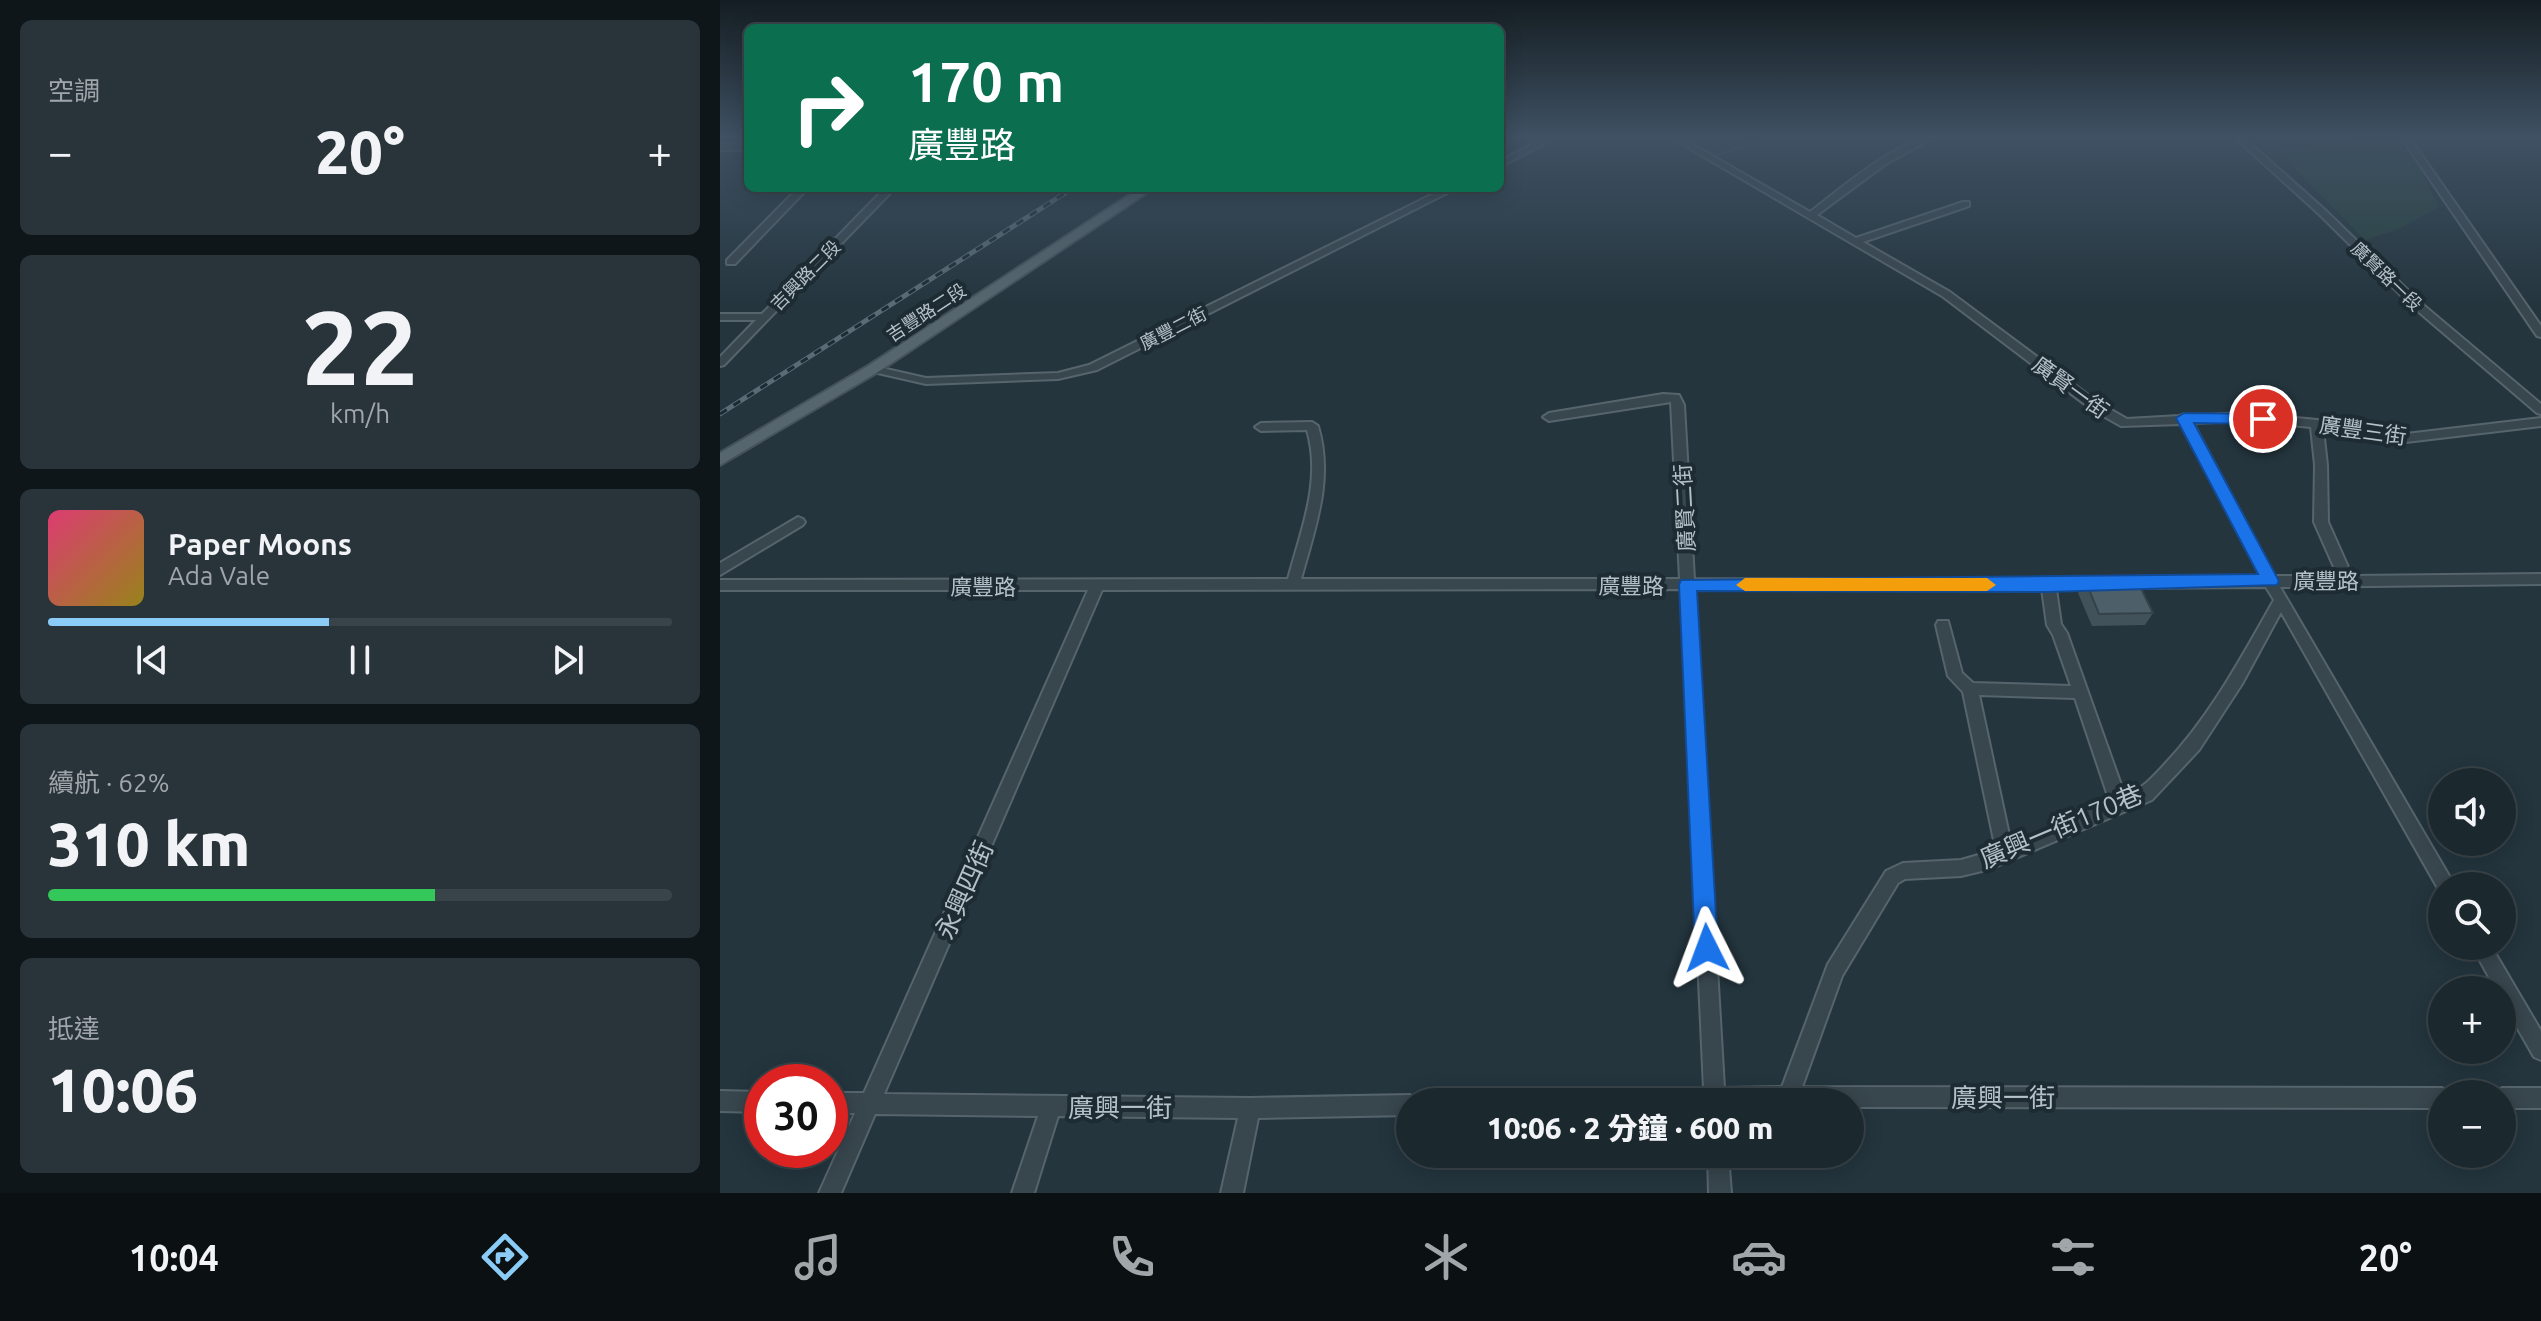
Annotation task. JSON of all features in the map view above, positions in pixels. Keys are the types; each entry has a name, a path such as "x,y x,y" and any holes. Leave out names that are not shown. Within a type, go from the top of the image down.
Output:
{"main road":[{"name":"吉豐路二段","path":"720,460 873,369 1141,193"}],"street":[{"path":"731,262 798,193"},
{"name":"吉興路二段","path":"720,363 885,193"},
{"name":"廣豐二街","path":"873,369 926,381 1058,376 1093,368 1443,193"},
{"name":"廣賢一街","path":"1770,193 1946,294 2118,421 2184,418"},
{"path":"1810,216 1842,193"},
{"name":"廣賢路一段","path":"2300,193 2417,305 2541,410"},
{"path":"2443,193 2541,334"},
{"path":"1855,242 1966,204"},
{"path":"720,317 763,317"},
{"name":"廣賢二街","path":"1549,417 1675,398 1678,405 1713,1088"},
{"name":"廣豐三街","path":"2184,418 2242,417 2317,424 2406,438 2541,422"},
{"path":"2184,418 2270,581 2438,872"},
{"path":"2317,424 2321,522 2347,580"},
{"path":"1261,427 1312,426 1319,442 1321,471 1293,585"},
{"path":"720,570 798,522"},
{"name":"廣豐路","path":"720,585 2048,585 2541,579"},
{"path":"2048,585 2054,625 2060,633 2120,806"},
{"name":"永興四街","path":"830,1193 1097,586"},
{"name":"廣興一街170巷","path":"1791,1088 1835,971 1892,877 1915,869 1961,868 2005,854 2146,795 2193,745 2237,680 2281,599"},
{"path":"1943,625 1955,676 1970,689 2005,854"},
{"path":"1970,689 2081,692"},
{"path":"2489,960 2541,1050"},
{"name":"廣興一街","path":"1864,1097 2428,1098"},
{"path":"2516,1098 2541,1098"},
{"path":"720,1101 744,1102"},
{"name":"廣興一街","path":"848,1103 1250,1108 1396,1105"},
{"path":"1023,1193 1051,1107"},
{"path":"1232,1193 1250,1108"},
{"path":"1719,1168 1720,1193"}],"green space":[{"path":"2319,193 2432,193 2439,207 2399,229 2365,240"}],"building":[{"path":"2085,580 2137,580 2153,613 2099,614"}],"railway":[{"path":"720,414 1066,193"}],"slow traffic":[{"path":"1745,585 1987,585"}],"route":[{"path":"1707,948 1688,585 2048,585 2270,581 2184,418 2263,419"}]}
